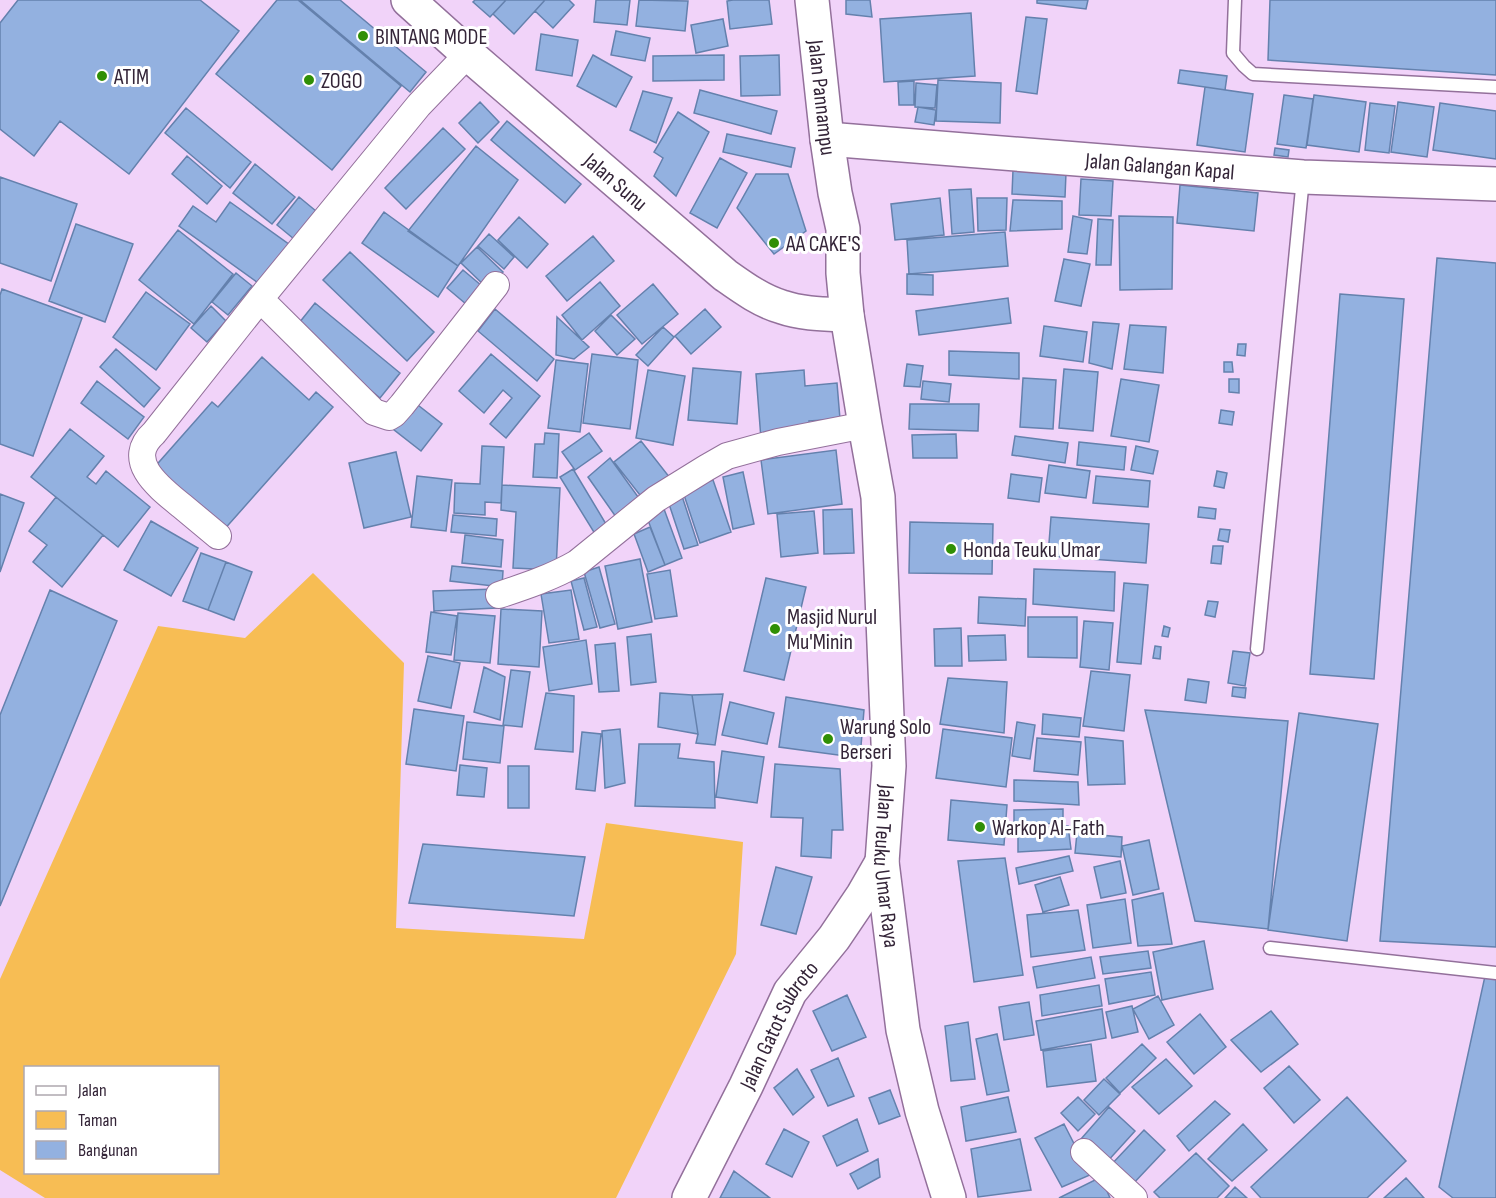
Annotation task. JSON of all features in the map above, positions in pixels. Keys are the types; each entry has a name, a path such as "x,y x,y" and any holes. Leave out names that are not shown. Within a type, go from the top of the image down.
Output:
{"main road":[{"name":"Jalan Sunu","path":"408,0 724,275 754,294 781,307 807,312 847,315"},
{"name":"Jalan Pannampu","path":"812,0 835,192 833,227 843,273 847,315"},
{"name":"Jalan Galangan Kapal","path":"827,139 1303,177 1496,184"},
{"name":"Jalan Teuku Umar Raya","path":"847,315 878,497 889,766 882,862 903,1030 922,1111 949,1198"},
{"name":"Jalan Gatot Subroto","path":"689,1198 746,1086 790,992 834,938 882,862"}],"street":[{"path":"218,536 156,484 145,468 142,452 146,441 419,105 468,54"},
{"path":"260,299 374,412 389,417 402,405 496,285"},
{"path":"500,595 542,580 577,563 656,499 727,456 777,442 865,425"},
{"path":"1084,1152 1134,1198"}],"lane":[{"path":"1235,0 1233,54 1254,74 1496,87"},
{"path":"1257,649 1303,177"},
{"path":"1270,948 1496,973"}],"green space":[{"path":"313,573 404,663 396,928 584,939 606,823 743,842 736,954 616,1198 45,1198 0,1170 0,979 158,626 245,638"}],"building":[{"name":"ATIM","path":"18,0 200,0 239,31 129,174 60,121 34,156 0,129 0,23"},
{"name":"ZOGO","path":"277,0 298,0 401,86 332,170 216,74"},
{"name":"BINTANG MODE","path":"300,0 340,0 426,72 410,92"},
{"path":"475,0 506,0 490,17 473,2"},
{"path":"506,0 545,0 514,34 493,14"},
{"path":"545,0 569,0 574,5 553,28 535,11"},
{"path":"596,0 630,0 627,25 594,22"},
{"path":"639,0 688,1 685,31 636,26"},
{"path":"769,0 772,24 730,29 727,1"},
{"path":"846,0 870,0 872,17 846,14"},
{"path":"1037,0 1088,0 1086,9 1037,3"},
{"path":"1270,0 1496,0 1496,75 1268,60"},
{"path":"971,13 975,76 884,82 880,19"},
{"path":"1026,17 1047,19 1037,94 1016,91"},
{"path":"723,19 728,46 696,53 691,25"},
{"path":"616,31 650,38 645,61 611,55"},
{"path":"541,34 578,40 572,76 536,70"},
{"path":"593,55 632,77 616,107 577,86"},
{"path":"724,55 724,80 653,81 653,56"},
{"path":"779,55 780,95 741,96 740,56"},
{"path":"1180,70 1227,76 1225,90 1178,83"},
{"path":"938,80 1001,83 1000,123 936,121"},
{"path":"914,81 914,105 899,105 898,82"},
{"path":"916,83 937,85 935,108 915,107"},
{"path":"1205,87 1253,94 1245,152 1197,145"},
{"path":"700,90 777,111 771,134 694,113"},
{"path":"643,91 672,98 656,143 630,130"},
{"path":"1284,95 1313,99 1306,148 1277,144"},
{"path":"1314,95 1366,102 1359,152 1307,145"},
{"path":"480,102 499,122 478,143 459,123"},
{"path":"1398,102 1434,107 1427,157 1391,152"},
{"path":"1370,103 1395,106 1389,153 1365,150"},
{"path":"1440,103 1496,111 1496,159 1433,150"},
{"path":"918,107 936,110 934,125 915,122"},
{"path":"186,108 251,162 230,188 165,133"},
{"path":"678,112 709,132 676,196 654,176 663,158 654,152"},
{"path":"507,121 581,184 565,203 491,140"},
{"path":"443,128 465,149 406,209 385,188"},
{"path":"727,134 795,148 791,167 723,152"},
{"path":"476,146 518,180 458,266 408,231"},
{"path":"1275,148 1289,150 1288,157 1274,155"},
{"path":"187,156 222,186 207,204 172,174"},
{"path":"720,158 747,173 717,228 690,213"},
{"path":"255,164 295,197 272,224 233,193"},
{"path":"1013,170 1066,173 1065,197 1012,194"},
{"path":"756,174 788,174 806,231 774,254 737,208"},
{"path":"0,177 77,204 51,281 0,263"},
{"path":"1081,179 1113,181 1111,216 1079,215"},
{"path":"1180,185 1258,193 1254,231 1177,223"},
{"path":"971,189 974,232 952,234 949,190"},
{"path":"299,197 316,211 294,239 277,225"},
{"path":"940,198 944,235 895,240 891,204"},
{"path":"977,198 1007,198 1006,230 978,231"},
{"path":"1013,200 1062,201 1062,229 1010,231"},
{"path":"230,202 290,245 261,285 179,226 193,206 216,222"},
{"path":"384,212 458,266 438,297 362,243"},
{"path":"1073,216 1092,220 1087,254 1068,252"},
{"path":"1119,216 1173,217 1172,289 1120,290"},
{"path":"519,217 548,244 527,268 498,240"},
{"path":"1098,219 1113,220 1111,265 1096,265"},
{"path":"76,224 133,244 105,322 49,301"},
{"path":"178,230 233,274 194,324 139,280"},
{"path":"1005,232 1008,266 909,274 907,240"},
{"path":"489,234 514,257 504,269 478,246"},
{"path":"593,236 614,261 567,301 546,276"},
{"path":"477,247 503,272 487,288 461,263"},
{"path":"350,252 434,332 407,361 323,280"},
{"path":"1437,258 1496,263 1496,947 1380,941"},
{"path":"1064,259 1090,264 1081,306 1055,301"},
{"path":"463,270 482,286 466,304 447,288"},
{"path":"236,273 252,286 228,315 212,302"},
{"path":"907,274 933,275 933,295 907,294"},
{"path":"600,282 620,306 582,340 562,315"},
{"path":"653,284 678,314 642,344 617,315"},
{"path":"2,289 82,318 33,456 0,444 0,295"},
{"path":"146,292 190,324 156,370 113,337"},
{"path":"1340,294 1404,299 1374,679 1310,674"},
{"path":"1008,298 1011,323 919,335 916,311"},
{"path":"315,303 400,373 380,398 295,328"},
{"path":"211,306 226,321 207,342 191,328"},
{"path":"495,309 554,359 537,381 478,331"},
{"path":"705,309 721,327 691,354 675,336"},
{"path":"611,315 635,339 617,355 595,331"},
{"path":"557,317 589,347 574,359 556,355"},
{"path":"1093,322 1119,324 1112,369 1089,363"},
{"path":"1130,325 1166,327 1163,373 1124,369"},
{"path":"1044,326 1087,332 1083,362 1040,356"},
{"path":"663,327 674,337 648,366 636,355"},
{"path":"1238,344 1246,344 1245,356 1237,355"},
{"path":"116,349 160,388 144,407 100,367"},
{"path":"949,351 1019,353 1019,379 949,375"},
{"path":"491,354 540,396 506,438 490,424 512,398 503,390 484,413 459,391"},
{"path":"592,354 638,360 630,429 583,423"},
{"path":"262,357 309,400 316,392 333,407 222,532 152,470 212,402 218,407"},
{"path":"556,360 588,364 580,432 548,428"},
{"path":"1224,362 1232,362 1233,372 1224,372"},
{"path":"907,364 923,366 920,387 904,386"},
{"path":"693,368 741,372 737,424 688,420"},
{"path":"1064,369 1098,372 1093,431 1059,428"},
{"path":"648,370 685,376 673,445 636,438"},
{"path":"804,370 805,386 837,383 840,419 809,421 810,434 761,439 756,374"},
{"path":"1023,378 1056,380 1053,429 1020,427"},
{"path":"1121,379 1159,385 1149,442 1111,436"},
{"path":"1229,379 1239,379 1239,393 1229,392"},
{"path":"97,381 144,417 128,439 81,403"},
{"path":"923,381 951,384 949,402 921,399"},
{"path":"414,402 442,424 421,451 393,429"},
{"path":"910,404 979,404 978,431 909,429"},
{"path":"1221,410 1234,412 1232,425 1219,423"},
{"path":"70,429 104,456 87,477 96,484 106,471 150,507 118,547 31,477"},
{"path":"545,433 559,434 557,478 533,477 535,444 544,444"},
{"path":"589,433 602,451 575,470 562,452"},
{"path":"956,434 957,458 913,458 912,435"},
{"path":"1015,436 1068,443 1065,463 1012,455"},
{"path":"641,441 674,483 647,504 614,462"},
{"path":"1079,442 1126,447 1124,470 1077,465"},
{"path":"482,446 504,447 501,503 485,502 485,515 454,513 455,483 480,484"},
{"path":"1136,446 1158,451 1153,474 1131,470"},
{"path":"836,450 842,504 768,514 761,460"},
{"path":"396,452 411,517 364,528 349,463"},
{"path":"610,458 641,501 616,517 588,477"},
{"path":"1049,465 1090,471 1086,498 1045,493"},
{"path":"573,469 612,534 600,542 560,477"},
{"path":"1217,471 1227,473 1224,488 1214,486"},
{"path":"743,472 754,524 733,529 723,477"},
{"path":"1011,474 1042,478 1039,502 1008,498"},
{"path":"417,476 452,480 446,531 411,527"},
{"path":"1096,476 1150,481 1148,507 1093,503"},
{"path":"713,480 731,532 700,543 682,489"},
{"path":"502,485 560,488 556,570 513,568 516,512 501,510"},
{"path":"0,494 24,503 0,572"},
{"path":"682,496 698,545 684,549 668,501"},
{"path":"56,497 103,535 62,587 33,562 47,545 29,531"},
{"path":"1199,507 1216,509 1215,519 1198,517"},
{"path":"664,509 682,558 665,565 646,515"},
{"path":"852,509 854,553 824,554 823,510"},
{"path":"814,511 818,553 781,557 777,514"},
{"path":"453,515 497,519 496,536 451,532"},
{"path":"1051,517 1149,524 1146,563 1048,556"},
{"path":"151,521 198,548 171,596 124,570"},
{"name":"Honda Teuku Umar","path":"910,522 993,524 992,574 909,573"},
{"path":"650,527 665,565 648,572 634,534"},
{"path":"1220,529 1230,530 1228,542 1218,540"},
{"path":"465,535 503,540 501,567 462,563"},
{"path":"1213,546 1223,546 1221,564 1211,563"},
{"path":"201,553 226,562 208,610 183,601"},
{"path":"640,559 652,622 618,629 605,566"},
{"path":"226,562 252,572 234,620 208,610"},
{"path":"452,566 503,571 502,587 450,581"},
{"path":"599,567 615,624 600,628 584,572"},
{"path":"1034,569 1115,572 1114,611 1033,604"},
{"path":"670,570 677,616 655,619 647,574"},
{"path":"584,578 597,627 584,630 571,581"},
{"name":"Masjid Nurul Mu'Minin","path":"766,578 806,587 784,680 744,671"},
{"path":"1124,583 1148,585 1141,664 1117,662"},
{"path":"496,589 497,608 434,611 433,591"},
{"path":"50,590 117,621 0,906 0,715"},
{"path":"571,590 579,639 549,643 541,594"},
{"path":"979,597 1026,599 1025,626 978,623"},
{"path":"1208,601 1218,602 1215,617 1205,615"},
{"path":"501,609 542,611 539,667 498,664"},
{"path":"431,612 457,616 451,655 426,652"},
{"path":"458,613 495,616 490,663 454,660"},
{"path":"1028,617 1077,617 1077,658 1028,657"},
{"path":"1084,621 1113,623 1109,670 1080,667"},
{"path":"1164,626 1170,628 1168,637 1162,636"},
{"path":"961,628 962,666 935,666 934,629"},
{"path":"651,634 656,682 631,685 627,637"},
{"path":"1005,635 1006,660 969,661 968,636"},
{"path":"586,640 592,684 549,691 543,647"},
{"path":"615,643 619,691 599,692 595,645"},
{"path":"1155,646 1161,647 1160,659 1153,658"},
{"path":"1233,651 1250,653 1245,686 1228,683"},
{"path":"428,656 460,663 451,708 418,701"},
{"path":"484,667 505,677 500,720 474,712"},
{"path":"511,670 530,672 522,727 503,725"},
{"path":"1091,671 1130,675 1124,731 1083,726"},
{"path":"948,678 1007,682 1004,733 940,724"},
{"path":"1188,679 1209,682 1206,703 1185,700"},
{"path":"1233,687 1246,688 1245,698 1232,696"},
{"path":"546,693 574,696 573,752 535,749"},
{"path":"660,693 692,695 698,734 658,727"},
{"path":"723,694 715,745 696,743 698,734 692,695"},
{"path":"786,697 864,710 860,758 779,747"},
{"path":"730,702 774,713 767,744 722,735"},
{"path":"414,709 464,716 456,771 406,764"},
{"path":"1145,710 1288,721 1268,929 1195,921"},
{"path":"1299,713 1378,724 1347,941 1268,930"},
{"path":"1043,714 1081,718 1079,737 1042,734"},
{"path":"467,722 504,726 500,763 463,759"},
{"path":"1017,722 1035,725 1030,759 1012,756"},
{"path":"620,729 625,783 605,788 602,731"},
{"path":"943,729 1012,738 1006,787 936,778"},
{"path":"582,732 601,734 595,791 576,789"},
{"path":"1085,737 1123,741 1125,784 1088,785"},
{"path":"1037,738 1081,742 1078,775 1034,771"},
{"path":"639,744 680,744 678,758 714,762 715,808 635,806"},
{"path":"722,751 764,757 757,803 716,797"},
{"path":"775,764 840,769 843,830 832,830 831,858 801,856 803,818 771,817"},
{"path":"460,765 487,768 484,797 457,795"},
{"path":"508,766 529,766 529,808 508,808"},
{"path":"1014,780 1078,782 1079,805 1014,801"},
{"path":"951,800 1007,805 1004,845 948,840"},
{"path":"1063,809 1063,823 1014,825 1014,810"},
{"path":"1068,826 1071,849 1018,852 1018,829"},
{"path":"1077,833 1122,837 1121,857 1075,853"},
{"path":"1149,840 1159,889 1133,895 1122,846"},
{"path":"423,844 585,857 574,916 409,903"},
{"path":"1069,856 1073,871 1019,884 1016,868"},
{"path":"1005,858 1023,975 974,982 958,861"},
{"path":"1120,861 1126,893 1101,898 1094,867"},
{"path":"776,867 812,877 796,934 761,925"},
{"path":"1060,877 1069,905 1043,912 1035,885"},
{"path":"1163,893 1172,944 1138,946 1132,900"},
{"path":"1125,899 1131,943 1093,948 1087,905"},
{"path":"1078,910 1085,950 1031,957 1027,915"},
{"path":"1204,941 1213,989 1162,1000 1153,952"},
{"path":"1148,951 1151,968 1103,974 1100,957"},
{"path":"1091,957 1095,978 1037,988 1033,967"},
{"path":"1151,972 1155,995 1109,1004 1105,979"},
{"path":"1485,976 1496,978 1496,1198 1453,1198 1439,1187"},
{"path":"1099,985 1102,1006 1042,1016 1040,995"},
{"path":"847,995 866,1037 832,1051 813,1011"},
{"path":"1158,996 1174,1025 1149,1039 1133,1009"},
{"path":"1029,1002 1034,1035 1004,1040 999,1007"},
{"path":"1132,1006 1138,1032 1112,1038 1106,1012"},
{"path":"1102,1009 1106,1038 1041,1050 1036,1021"},
{"path":"1271,1011 1298,1044 1261,1072 1231,1040"},
{"path":"1200,1014 1226,1047 1194,1074 1167,1042"},
{"path":"968,1022 975,1079 951,1081 945,1026"},
{"path":"997,1034 1009,1091 987,1095 976,1039"},
{"path":"1091,1044 1096,1081 1047,1087 1043,1051"},
{"path":"1142,1044 1156,1058 1120,1093 1106,1078"},
{"path":"838,1058 854,1096 828,1106 811,1070"},
{"path":"1166,1059 1192,1086 1159,1114 1132,1087"},
{"path":"1289,1066 1320,1100 1294,1123 1264,1088"},
{"path":"797,1069 814,1097 793,1115 774,1088"},
{"path":"1104,1079 1120,1094 1099,1115 1084,1100"},
{"path":"890,1090 900,1116 879,1124 869,1098"},
{"path":"1008,1097 1016,1132 966,1141 961,1107"},
{"path":"1078,1097 1095,1114 1078,1131 1061,1113"},
{"path":"1347,1097 1406,1161 1367,1198 1261,1198 1251,1187"},
{"path":"1215,1101 1230,1114 1189,1151 1177,1136"},
{"path":"1109,1107 1135,1131 1106,1163 1081,1139"},
{"path":"857,1119 868,1151 837,1166 823,1136"},
{"path":"1064,1124 1090,1175 1062,1187 1035,1138"},
{"path":"1243,1124 1267,1150 1232,1181 1208,1159"},
{"path":"784,1129 809,1142 792,1177 766,1164"},
{"path":"1144,1130 1165,1150 1131,1186 1110,1166"},
{"path":"1020,1139 1031,1190 978,1197 971,1149"},
{"path":"1196,1153 1229,1186 1217,1198 1160,1198 1154,1192"},
{"path":"878,1159 880,1177 858,1189 850,1174"},
{"path":"734,1171 770,1198 720,1198"},
{"path":"1101,1177 1110,1198 1059,1198"},
{"path":"1406,1178 1424,1198 1384,1198"},
{"path":"1235,1187 1247,1198 1225,1198"}],"place":[{"name":"BINTANG MODE","path":"363,36"},
{"name":"ATIM","path":"102,76"},
{"name":"ZOGO","path":"309,80"},
{"name":"AA CAKE'S","path":"774,243"},
{"name":"Honda Teuku Umar","path":"951,549"},
{"name":"Masjid Nurul Mu'Minin","path":"775,629"},
{"name":"Warung Solo Berseri","path":"828,739"},
{"name":"Warkop Al-Fath","path":"980,827"}]}
